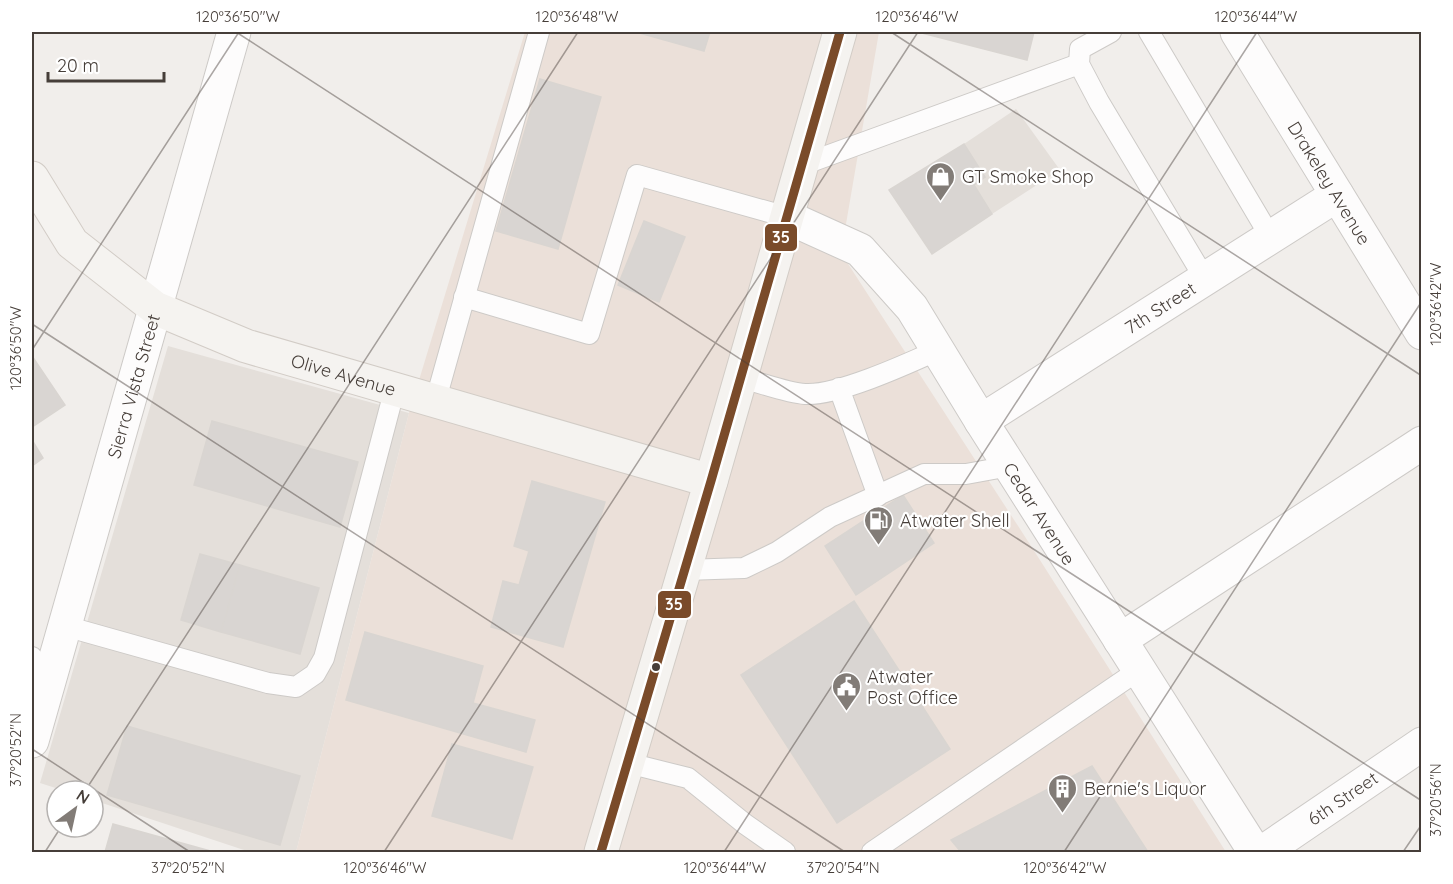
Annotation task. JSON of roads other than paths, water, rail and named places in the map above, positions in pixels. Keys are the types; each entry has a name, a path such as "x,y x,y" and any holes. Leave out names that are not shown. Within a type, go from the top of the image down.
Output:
{"main road":[{"path":"601,852 840,32"},
{"name":"Olive Avenue","path":"32,178 72,243 155,308 246,346 436,399 711,481"}],"street":[{"name":"Sierra Vista Street","path":"32,741 40,669 64,626 234,32"},
{"name":"Drakeley Avenue","path":"1237,32 1422,333"},
{"name":"7th Street","path":"981,421 1337,195"},
{"name":"Cedar Avenue","path":"787,217 860,250 912,308 981,421 1255,852"},
{"path":"1120,640 1422,443"},
{"name":"6th Street","path":"1263,852 1422,744"}],"lane":[{"path":"436,399 539,32"},
{"path":"1111,32 1080,49 1079,64 1099,102 1205,279"},
{"path":"1149,32 1271,238"},
{"path":"802,165 1079,64"},
{"path":"464,297 589,334 637,175 787,217"},
{"path":"741,378 804,394 829,392 938,350"},
{"path":"64,626 268,683 296,687 315,674 324,658 395,388"},
{"path":"839,388 878,496"},
{"path":"685,570 744,568 777,552 830,517 924,474 966,474 1010,466"},
{"path":"872,852 1139,670"},
{"path":"628,763 688,778 745,824 785,852"}],"place":[{"name":"GT Smoke Shop","path":"941,202"},
{"name":"Atwater Shell","path":"879,546"},
{"name":"Atwater Post Office","path":"846,712"},
{"name":"Bernie's Liquor","path":"1063,814"}]}
